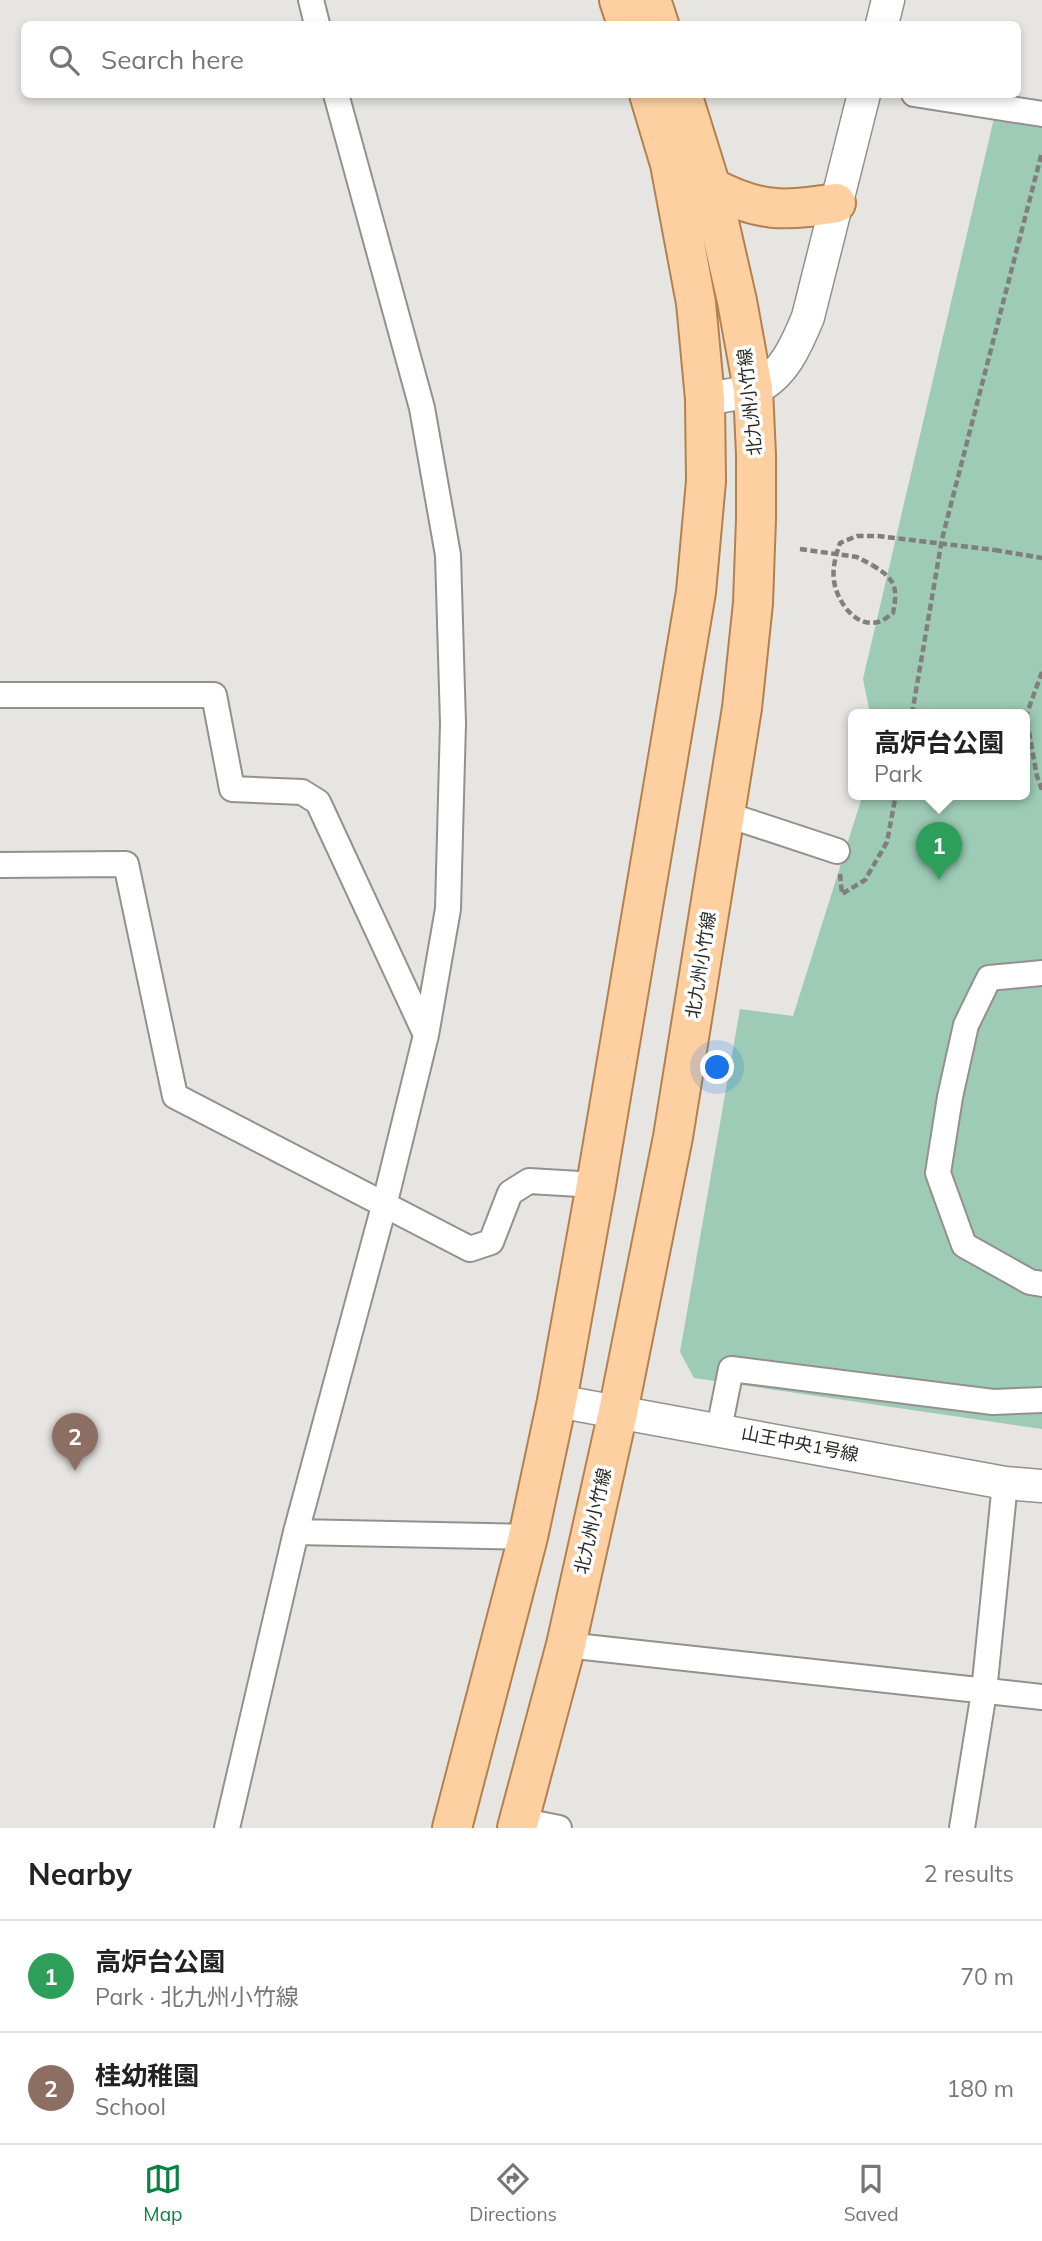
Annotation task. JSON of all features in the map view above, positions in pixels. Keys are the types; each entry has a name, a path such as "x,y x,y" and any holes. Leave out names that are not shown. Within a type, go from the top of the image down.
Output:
{"main road":[{"path":"619,0 626,21"},
{"path":"651,0 658,21"},
{"path":"452,1828 528,1537 557,1401 696,592 706,481 705,399 694,290 670,164 650,98"},
{"name":"北九州小竹線","path":"518,1824 566,1645 618,1412 673,1137 741,708 752,603 756,519 753,390 712,187 683,98"},
{"path":"712,187 736,200 760,207 803,209 836,203"}],"street":[{"path":"311,0 316,21"},
{"path":"883,21 888,0"},
{"path":"227,1828 296,1532 384,1206 426,1035 448,909 453,723 448,555 422,408 337,98"},
{"path":"705,399 753,390 769,381 797,344 808,317 863,98"},
{"path":"940,98 1042,114"},
{"path":"0,695 214,695 232,789 302,792 318,802 426,1035"},
{"path":"725,814 837,851"},
{"path":"0,865 126,864 175,1096 470,1249 491,1242 510,1193 529,1181 596,1185"},
{"path":"1042,973 989,978 966,1025 950,1097 938,1173 964,1245 1030,1282 1042,1284"},
{"path":"719,1429 731,1369 993,1402 1042,1400"},
{"name":"山王中央1号線","path":"557,1401 1005,1483 1042,1486"},
{"path":"962,1828 984,1692 1005,1483"},
{"path":"296,1532 528,1537"},
{"path":"566,1645 1042,1697"},
{"path":"518,1824 559,1828"}],"path":[{"path":"913,709 943,539 1042,152"},
{"path":"800,549 857,557 882,571 894,583 896,596 893,613 878,622 862,621 848,612 838,595 834,579 835,560 840,543 857,536 878,536 1042,558"},
{"path":"1029,709 1042,672"},
{"path":"1030,738 1042,790"},
{"path":"837,851 842,894 864,880 887,842 895,800"}],"green space":[{"path":"995,114 1042,122 1042,1429 694,1378 680,1352 740,1009 793,1016 861,800 1030,800 1030,709 869,709 863,679"}],"place":[{"name":"高炉台公園","path":"939,880"},
{"name":"桂幼稚園","path":"75,1471"}]}
